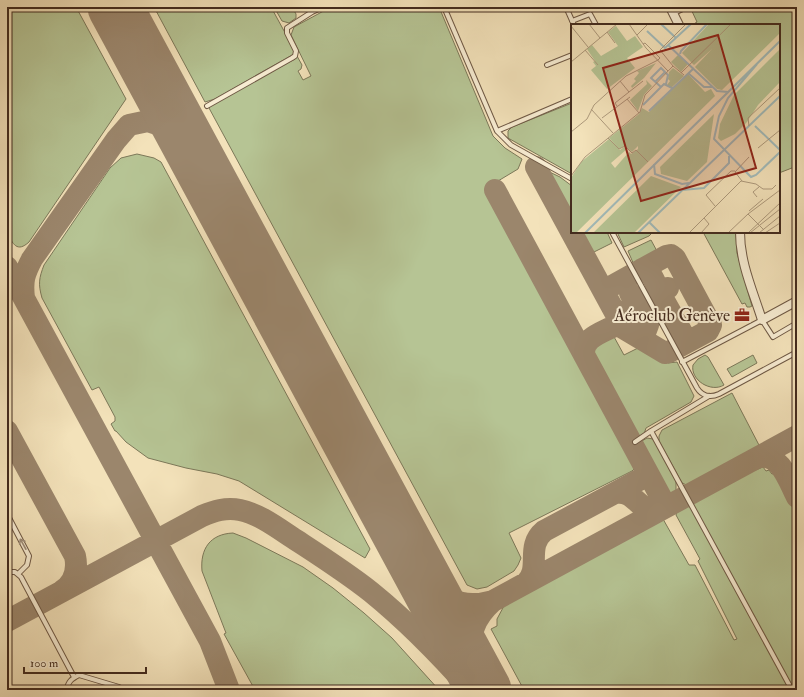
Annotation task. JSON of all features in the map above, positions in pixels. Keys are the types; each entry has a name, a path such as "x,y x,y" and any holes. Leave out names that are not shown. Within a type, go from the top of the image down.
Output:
{"street":[{"path":"672,10 679,24"},
{"path":"740,233 740,245 744,262 762,320 797,301"}],"lane":[{"path":"207,106 292,58 296,51 287,33 287,28 312,12 323,7"},
{"path":"444,7 497,131 511,145 571,178"},
{"path":"566,7 573,23 590,14 595,24"},
{"path":"672,10 687,7"},
{"path":"547,65 571,55"},
{"path":"497,131 571,99"},
{"path":"613,233 699,392 703,395 710,396"},
{"path":"682,362 762,320 773,337 797,323"},
{"path":"635,442 710,396 719,394 797,352"},
{"path":"651,431 792,690"},
{"path":"7,514 29,556 26,565 18,574"},
{"path":"7,572 12,571 18,574 74,678"},
{"path":"66,690 68,682 82,675 118,686 124,690"}],"green space":[{"path":"7,7 76,7 126,99 29,242 21,247 13,244 7,233"},
{"path":"154,7 271,7 295,51 294,54 215,99 205,102"},
{"path":"274,7 292,7 296,14 296,18 289,23 282,21"},
{"path":"331,7 439,7 493,136 505,148 522,159 518,169 488,187 635,459 637,466 632,471 509,533 521,558 514,571 487,587 477,589 467,585 209,108 211,105 295,59 297,56 302,65 301,69 298,71 303,80 311,76 291,35 294,27"},
{"path":"690,7 797,7 797,166 780,173 780,24 694,24 697,22"},
{"path":"571,103 571,173 508,138 508,131 512,127"},
{"path":"137,154 154,158 161,162 370,549 365,558 239,481 217,474 148,458 126,442 115,431 111,424 115,421 115,417 99,387 92,390 42,298 40,281 44,265 110,168 121,158"},
{"path":"539,167 560,177 571,185 571,228"},
{"path":"574,233 607,233 612,243 590,254 584,243 580,244"},
{"path":"617,233 652,233 649,236 624,247"},
{"path":"704,233 736,233 737,253 752,306 747,307 745,303 742,304"},
{"path":"651,240 658,253 634,265 628,251"},
{"path":"608,335 613,335 624,355 642,346 666,360 668,363 677,362 694,396 691,402 646,428 644,434 634,440 588,356 588,352 592,345 597,340"},
{"path":"705,355 708,357 724,385 719,387 708,386 702,384 695,376 693,365 698,359"},
{"path":"753,355 757,363 732,377 727,369"},
{"path":"732,393 760,447 689,486 682,483 659,441 659,436 662,430"},
{"path":"647,438 653,439 676,479 676,491 669,494 666,493 637,444"},
{"path":"763,467 766,471 769,470 772,474 775,473 797,514 797,690 524,690 491,629 497,626 497,619 505,604 663,519 689,565 695,565 734,640 737,639 698,561 700,559 676,515 677,511 751,470 753,471"},
{"path":"233,533 303,567 333,588 392,638 439,690 255,690 224,634 226,633 202,571 203,556 208,544 218,536"}],"taxiway":[{"path":"24,298 24,278 32,259 116,140 129,125 148,121 184,136"},
{"path":"536,167 571,231"},
{"path":"495,190 663,501 663,507 660,510"},
{"path":"572,233 618,318 614,326 589,340 584,349 584,355"},
{"path":"606,295 606,291 610,287 666,256 671,255 675,258 711,325 708,331 665,353 618,325 614,326"},
{"path":"7,267 210,641 229,690"},
{"path":"642,269 649,271 657,289 655,295 662,297 671,313 669,320 676,322 685,338 682,345"},
{"path":"618,318 620,314 668,288"},
{"path":"630,293 648,325 645,333"},
{"path":"7,431 75,556 76,566 74,576 70,584 62,591"},
{"path":"470,665 473,630 480,616 493,601 797,436"},
{"path":"760,457 767,457 779,464 797,497"},
{"path":"526,583 531,577 533,571 535,544 538,537 544,531 639,480 645,475 645,468"},
{"path":"616,493 627,494 649,511 655,513"},
{"path":"7,621 202,516 220,510 235,509 255,515 269,522 362,585 385,603 411,627 471,690"},
{"path":"428,587 452,600 466,604 493,601"}],"runway":[{"path":"115,7 484,690"}],"place":[{"name":"Aéroclub Genève","path":"742,315"}]}
